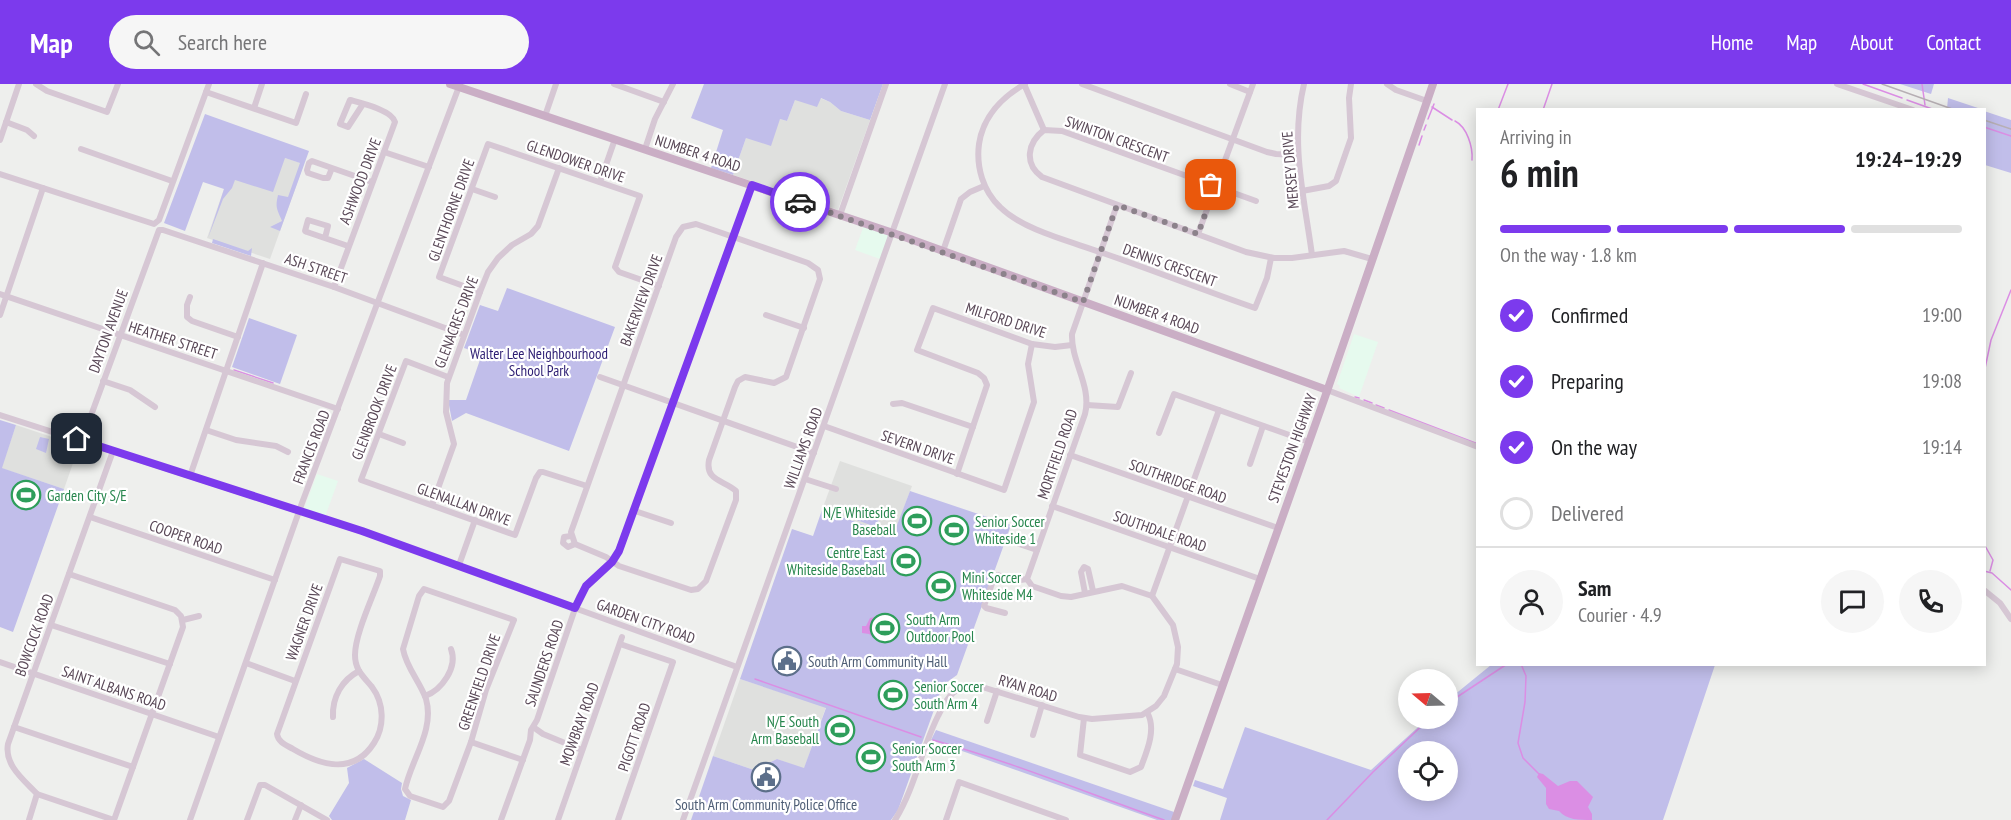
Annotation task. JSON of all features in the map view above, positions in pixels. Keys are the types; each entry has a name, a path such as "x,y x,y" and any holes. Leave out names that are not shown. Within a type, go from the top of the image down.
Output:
{"main road":[{"name":"NUMBER 4 ROAD","path":"450,84 893,233 1327,390"},
{"name":"STEVESTON HIGHWAY","path":"1175,820 1433,84"}],"street":[{"path":"0,140 19,84"},
{"path":"36,84 47,91 107,112 118,84"},
{"path":"0,174 151,224 159,220 209,84"},
{"path":"254,108 262,84"},
{"path":"545,116 556,84"},
{"path":"616,84 664,102"},
{"path":"645,149 655,119 673,84"},
{"path":"840,215 886,84"},
{"name":"WILLIAMS ROAD","path":"683,820 945,84"},
{"path":"1024,84 1044,130"},
{"name":"DENNIS CRESCENT","path":"1024,84 993,110 984,125 980,140 979,156 984,186 1000,208 1014,219 1255,308 1267,278 1271,258"},
{"path":"1082,84 1276,154 1297,154"},
{"path":"1230,84 1250,92"},
{"path":"1198,234 1253,84"},
{"name":"MERSEY DRIVE","path":"1304,84 1298,118 1297,154 1312,255"},
{"path":"1302,191 1329,186 1336,181 1351,138 1349,98 1351,84"},
{"path":"1387,84 1396,90 1427,101"},
{"path":"1841,85 1907,108"},
{"name":"FRANCIS ROAD","path":"190,820 299,512 460,86"},
{"path":"206,92 296,123 306,94"},
{"name":"ASHWOOD DRIVE","path":"334,287 395,122 394,117 390,114 363,104 349,100 340,124 350,126 363,104"},
{"path":"6,122 34,135"},
{"name":"SWINTON CRESCENT","path":"1256,201 1062,130 1044,130 1030,148 1030,161 1038,174 1246,252 1271,258 1293,258 1344,251 1372,259"},
{"path":"600,182 615,140"},
{"name":"GLENDOWER DRIVE","path":"488,144 640,196 615,263 615,269 659,286"},
{"name":"GLENTHORNE DRIVE","path":"480,292 439,277 488,144"},
{"path":"81,149 172,181"},
{"path":"384,152 429,167"},
{"path":"332,168 372,182"},
{"name":"GLENACRES DRIVE","path":"432,505 454,444 445,406 448,377 480,292 488,272 498,258 512,244 531,234 538,225 559,168"},
{"name":"SAUNDERS ROAD","path":"501,820 580,595 588,584 612,562 619,551 752,185"},
{"path":"942,251 962,199 970,192 984,186"},
{"path":"0,315 3,295 44,188"},
{"path":"472,189 495,197"},
{"name":"MORTFIELD ROAD","path":"1027,579 1087,405 1086,392 1072,345 1073,329 1117,205"},
{"name":"BAKERVIEW DRIVE","path":"571,536 676,237 683,227 690,224 700,224 734,236"},
{"name":"ASH STREET","path":"159,230 334,287 464,335"},
{"name":"DAYTON AVENUE","path":"82,440 159,230"},
{"path":"575,544 568,547 563,543 564,537 571,536 575,544 606,557 612,562 685,590 698,589 704,584 736,496 733,489 712,478 708,468 736,384 742,378 750,376 774,383 786,377 820,282 818,270 808,263 734,236"},
{"path":"325,238 348,246"},
{"path":"190,476 263,263"},
{"name":"HEATHER STREET","path":"3,295 338,409"},
{"path":"190,297 187,304 187,317 192,321 238,337"},
{"name":"MILFORD DRIVE","path":"973,427 986,389 984,378 978,373 917,350 933,308 1032,344 1055,347 1072,345"},
{"path":"766,315 804,328"},
{"name":"SEVERN DRIVE","path":"824,426 1004,490 1034,402 1028,364 1032,344"},
{"name":"GLENBROOK DRIVE","path":"361,480 406,361 448,377"},
{"path":"1087,405 1115,412 1131,373"},
{"path":"600,377 814,453"},
{"path":"104,381 130,390 155,406"},
{"name":"NUMBER 4 ROAD","path":"1327,390 1476,446"},
{"path":"1159,433 1174,394 1309,442"},
{"path":"893,404 902,403 973,427 957,474"},
{"path":"1152,596 1219,410"},
{"name":"GARDEN CITY ROAD","path":"0,414 345,525 737,667"},
{"path":"1250,464 1263,426"},
{"path":"206,430 236,440 276,446 288,452"},
{"path":"379,434 403,443"},
{"name":"BOWCOCK ROAD","path":"37,794 12,766 7,749 113,451"},
{"name":"SOUTHRIDGE ROAD","path":"1070,455 1278,528"},
{"name":"GLENALLAN DRIVE","path":"361,480 515,535 536,478 541,472 587,486"},
{"path":"805,479 836,489"},
{"name":"SOUTHDALE ROAD","path":"1052,506 1260,579"},
{"path":"634,511 671,523"},
{"name":"COOPER ROAD","path":"90,517 275,580"},
{"path":"459,565 475,520"},
{"path":"1011,541 1037,550"},
{"name":"WAGNER DRIVE","path":"340,559 380,571 356,644 355,657 359,671 377,695 382,715 378,735 367,752 351,762 327,765 309,758 277,738 277,732 340,559"},
{"path":"1085,593 1080,572 1084,567 1088,569 1094,591"},
{"path":"29,820 37,794 114,820 183,627 182,618 175,610 69,574"},
{"path":"1005,613 985,607 994,578 999,576 1015,581 1027,579 1032,586 1071,597 1122,586 1152,596 1165,613 1176,636 1178,655 1164,696 1148,714 1151,722 1149,745 1139,768 1127,772 1079,755 1084,718"},
{"name":"GREENFIELD DRIVE","path":"424,589 514,620 486,690 471,742 445,807 410,796 405,791 427,724 428,710 425,696 403,649 419,596 424,589"},
{"path":"1986,592 2000,603 2011,619"},
{"path":"182,618 199,616"},
{"path":"51,625 170,664"},
{"name":"MOWBRAY ROAD","path":"558,820 622,637"},
{"name":"GARDEN CITY ROAD","path":"620,644 673,662"},
{"path":"425,696 438,689 445,681 453,660 452,648"},
{"name":"SAINT ALBANS ROAD","path":"0,662 219,737"},
{"name":"PIGOTT ROAD","path":"618,820 673,662"},
{"path":"246,663 295,681"},
{"path":"1175,669 1222,685"},
{"path":"333,717 334,706 342,683 359,671"},
{"name":"RYAN ROAD","path":"896,820 909,795 930,732 950,696 957,689 979,686 1084,718 1134,717 1148,714"},
{"path":"987,721 997,691"},
{"path":"1032,735 1042,705"},
{"path":"14,727 133,767"},
{"path":"533,733 543,734 582,750"},
{"path":"471,742 523,760"},
{"path":"946,820 959,782 1066,820"},
{"path":"247,820 260,785 265,785 327,820"},
{"path":"295,820 301,805"}],"shaded area":[{"path":"820,98 830,102 841,111 870,120 838,210 733,175 746,138 780,119 787,121 795,100"},
{"path":"285,158 304,164 270,259 207,238 224,189 235,180"},
{"path":"864,225 889,234 880,259 855,250"},
{"path":"1354,334 1378,342 1359,397 1339,388 1337,384"},
{"path":"16,425 79,446 64,489 1,468"},
{"path":"840,461 912,486 896,528 883,531 822,510"},
{"path":"317,474 338,481 325,517 304,509"},
{"path":"876,617 882,623 877,631 878,636 874,638 862,633 862,626 866,626 870,618"},
{"path":"740,679 826,707 804,769 777,759 754,770 713,756"},
{"path":"1539,773 1558,786 1577,781 1593,797 1588,807 1592,820 1574,819 1559,811 1549,809 1546,804 1546,788 1537,777"}],"green space":[{"path":"704,84 883,84 870,120 841,111 821,98 817,107 795,100 787,121 780,119 771,146 746,138 733,175 711,168 723,130 691,118"},
{"path":"1900,84 1934,84 1931,94"},
{"path":"1948,98 1978,108 1947,108"},
{"path":"1986,112 2011,120 2011,173 1986,165"},
{"path":"205,114 309,151 280,231 270,227 282,221 277,208 278,195 288,197 300,163 285,158 273,192 235,180 223,199 208,238 224,189 203,182 185,231 164,223"},
{"path":"213,239 248,251 252,248 251,256 212,243"},
{"name":"Walter Lee Neighbourhood School Park","path":"507,288 615,327 569,451 466,413 452,421 448,400 466,400 482,354 464,348 480,305 498,311"},
{"path":"249,318 297,335 280,384 232,367"},
{"path":"0,420 16,425 2,468 64,489 13,632 0,627"},
{"path":"40,437 49,439 46,453 36,449"},
{"path":"910,491 1011,525 957,675 943,685 898,810 891,820 691,820 713,756 754,770 777,759 804,768 826,708 740,679 792,529 813,536 822,510 876,529 893,531"},
{"path":"854,510 879,519 876,527 851,518"},
{"path":"1490,666 1715,666 1663,820 1220,820 1227,798 1193,786 1195,780 1223,789 1245,727 1371,770 1398,745 1398,801 1458,801 1458,741 1403,741 1416,729 1458,729 1458,692"},
{"path":"936,730 1174,812 1172,820 1157,820 931,740"},
{"path":"364,759 402,783 403,796 411,800 405,820 332,820 329,816 349,783 347,768"}],"waterway":[{"path":"1499,108 1508,84"},
{"path":"1544,108 1552,84"},
{"path":"1863,84 1902,98"},
{"path":"1922,84 1925,105"},
{"path":"1907,100 1929,108"},
{"path":"1428,119 1434,104"},
{"path":"1432,107 1452,120"},
{"path":"1455,121 1463,128 1468,138 1472,160"},
{"path":"1424,130 1426,125"},
{"path":"1986,128 2011,136"},
{"path":"1419,145 1422,136"},
{"path":"1986,364 1991,340 2011,290"},
{"path":"234,370 273,383"},
{"path":"1355,397 1359,398"},
{"path":"1364,400 1372,403"},
{"path":"1376,405 1384,408"},
{"path":"1389,410 1476,443"},
{"path":"1986,548 1993,560 1990,571"},
{"path":"1986,572 1992,573 2011,590"},
{"path":"1458,696 1504,666"},
{"path":"1522,666 1526,676 1525,702 1518,743 1523,758 1539,774"},
{"path":"755,679 921,737"},
{"path":"1327,820 1418,729"},
{"path":"933,740 1021,768 1164,820"}],"railway":[{"path":"1882,84 1949,108"},
{"path":"1986,121 2011,129"}],"way so far":[{"path":"800,202 1083,302 1117,205 1198,234 1215,187 1211,185"}],"place":[{"name":"Garden City S/E","path":"26,495"},
{"name":"N/E Whiteside Baseball","path":"917,521"},
{"name":"Senior Soccer Whiteside 1","path":"954,530"},
{"name":"Centre East Whiteside Baseball","path":"906,561"},
{"name":"Mini Soccer Whiteside M4","path":"941,586"},
{"name":"South Arm Outdoor Pool","path":"885,628"},
{"name":"South Arm Community Hall","path":"787,661"},
{"name":"Senior Soccer South Arm 4","path":"893,695"},
{"name":"N/E South Arm Baseball","path":"840,730"},
{"name":"Senior Soccer South Arm 3","path":"871,757"},
{"name":"South Arm Community Police Office","path":"766,777"}],"route":[{"path":"77,439 345,525 575,608 586,586 612,562 619,551 752,185 800,202"}]}
